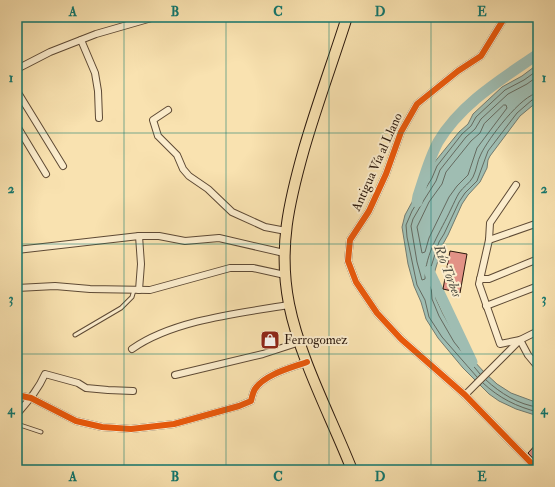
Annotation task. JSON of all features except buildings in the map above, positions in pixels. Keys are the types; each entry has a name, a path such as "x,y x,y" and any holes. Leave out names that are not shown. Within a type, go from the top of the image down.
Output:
{"highway":[{"path":"347,17 314,114 296,178 286,231 284,253 289,305 300,342 352,470"}],"street":[{"path":"17,69 50,52 96,34 155,17"},
{"name":"Antigua Vía al Llano","path":"505,17 481,56 417,104 401,132 386,174 369,211 350,240 348,261 356,282 377,313 406,344 465,395 538,470"},
{"path":"81,40 95,73 98,91 99,118"},
{"path":"17,91 63,166"},
{"path":"168,110 153,120 154,125 158,136 176,156 183,169 189,176 208,189 232,212 265,227 286,231"},
{"path":"17,126 46,174"},
{"path":"516,185 490,223 489,240 479,284 500,344 520,340 538,331"},
{"path":"489,240 538,223"},
{"path":"136,290 141,264 139,236"},
{"path":"17,250 139,236 159,236 185,241 219,238 284,253"},
{"path":"480,279 489,279 538,259"},
{"path":"17,288 55,286 150,290 230,268 253,268 285,275"},
{"path":"486,306 538,286"},
{"path":"132,349 152,337 177,328 222,316 289,305"},
{"path":"465,395 520,340"},
{"path":"520,340 528,355 538,366"},
{"path":"175,375 262,354 300,342"},
{"path":"17,395 32,398 76,421 102,427 131,429 160,426 181,422 238,406 251,400 254,389 262,382 279,372 307,362"},
{"path":"17,414 32,398 45,374 78,383 86,388 133,391"}],"lane":[{"path":"75,335 121,308 132,297 136,290"},
{"path":"17,424 41,432"}],"water":[{"path":"538,64 538,101 520,116 490,156 487,168 480,182 462,204 443,244 434,274 436,299 459,342 473,360 497,384 511,393 538,403 538,416 516,409 499,401 489,394 463,368 438,338 426,319 414,286 408,264 402,227 405,215 418,191 429,176 433,164 459,132 468,124 473,114 502,87 522,76"}],"waterway":[{"name":"Río Torbes","path":"417,202 432,155 447,128 458,115 483,93 538,54"},
{"name":"Río Torbes","path":"429,271 472,362"}],"cycle path":[{"path":"505,17 481,56 458,71 417,104 401,132 386,174 369,211 350,240 348,261 356,282 377,313 401,339 465,395 538,470"},
{"path":"17,395 31,398 76,421 102,427 131,429 174,424 239,406 251,401 255,389 265,379 279,372 307,362"}],"place":[{"name":"Ferrogomez","path":"270,340"}]}
